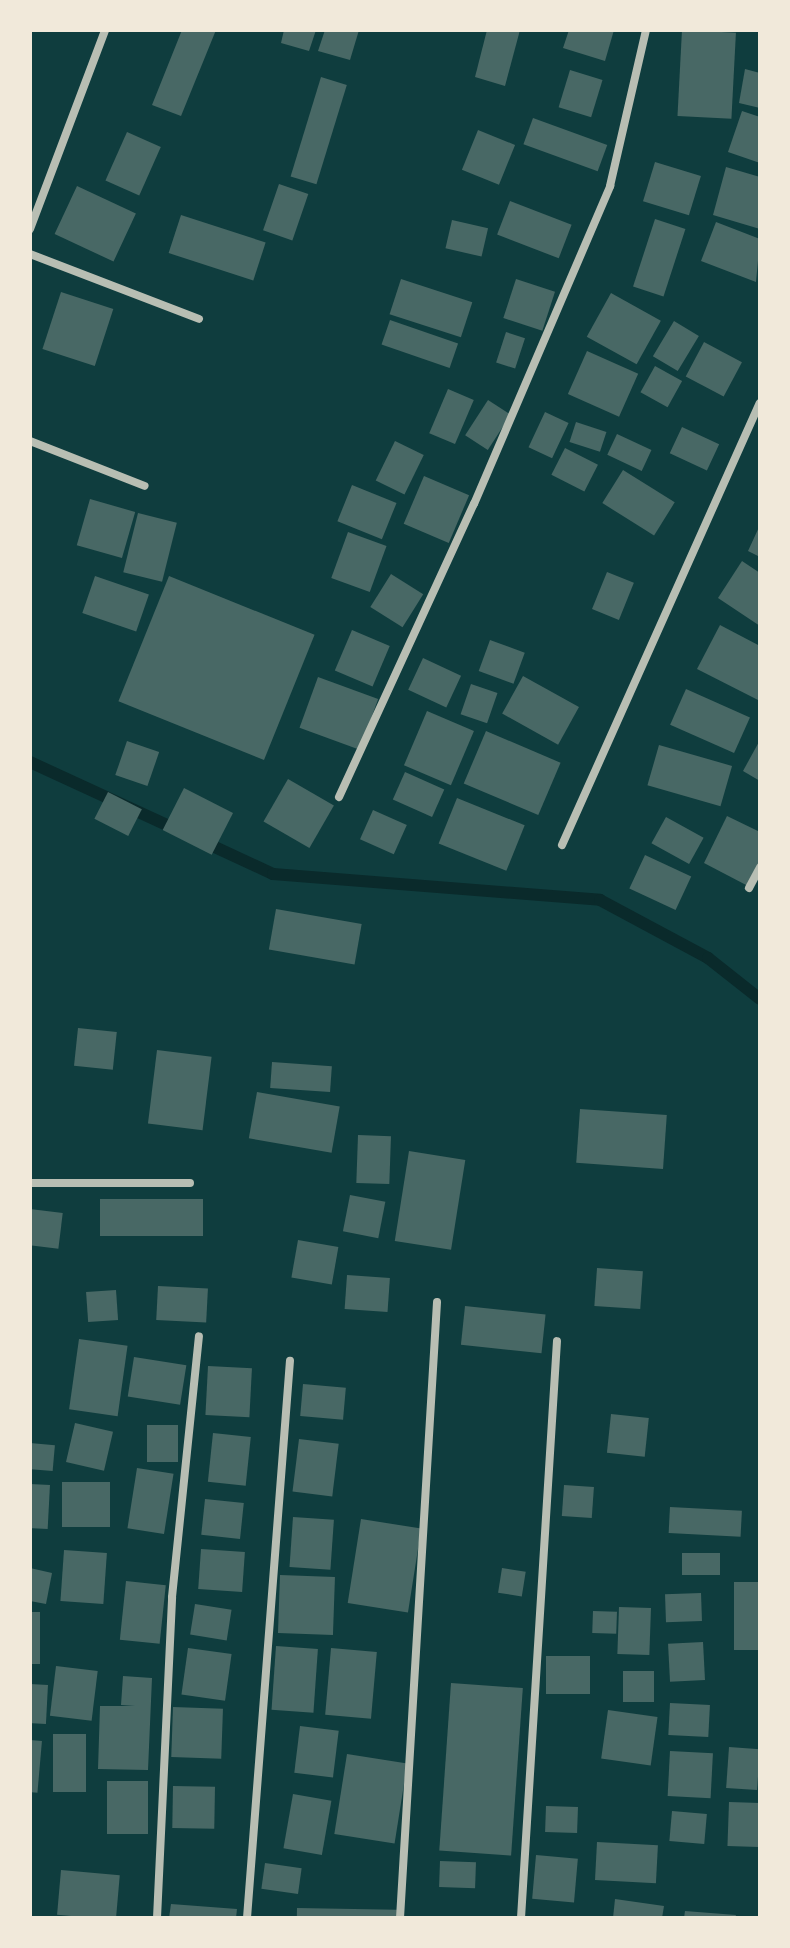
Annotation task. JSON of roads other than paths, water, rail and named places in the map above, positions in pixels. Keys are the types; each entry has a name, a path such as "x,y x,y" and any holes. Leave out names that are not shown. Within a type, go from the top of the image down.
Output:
{"street":[{"path":"30,229 105,30"},
{"path":"339,797 474,504 610,186 646,30"},
{"path":"30,254 199,319"},
{"path":"562,845 760,403"},
{"path":"30,441 145,486"},
{"path":"749,888 760,867"},
{"path":"30,1183 190,1183"},
{"path":"400,1918 437,1302"},
{"path":"157,1918 172,1597 199,1336"},
{"path":"521,1918 557,1341"},
{"path":"247,1918 290,1361"}],"waterway":[{"path":"30,762 180,831"},
{"path":"204,842 273,874 600,900 708,958 760,999"}]}
